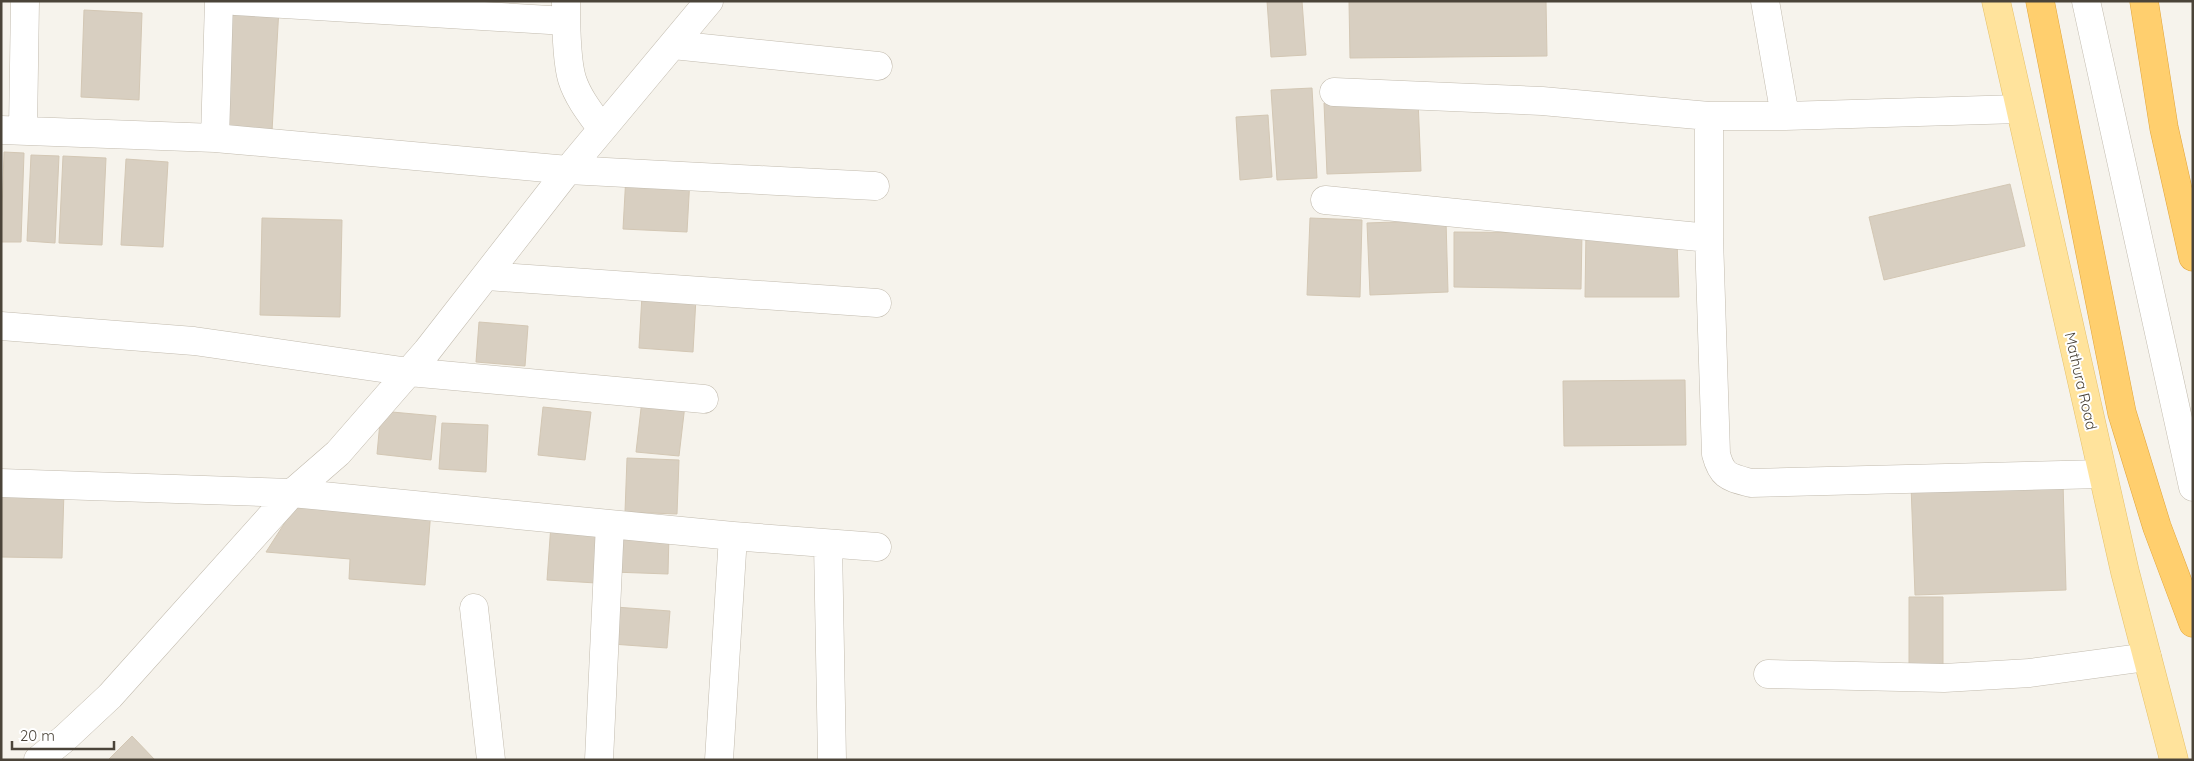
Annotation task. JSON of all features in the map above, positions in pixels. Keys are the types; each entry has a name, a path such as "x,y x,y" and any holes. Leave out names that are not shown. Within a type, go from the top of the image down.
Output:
{"highway":[{"path":"2040,1 2122,413 2157,527 2193,623"},
{"path":"2144,1 2164,128 2193,257"}],"main road":[{"name":"Mathura Road","path":"1996,1 2102,474 2174,760"}],"street":[{"path":"25,1 12,130 214,138 568,170 875,186"},
{"path":"214,138 219,1"},
{"path":"235,1 566,11 571,78 582,102 602,129"},
{"path":"38,760 64,739 110,696 292,493 338,453 409,372 487,276 568,170 709,1"},
{"path":"1765,1 1785,116"},
{"path":"2086,1 2193,487"},
{"path":"673,45 878,66"},
{"path":"1334,92 1542,101 1710,116 1785,116 2019,109"},
{"path":"1710,116 1709,238 1716,454 1720,469 1733,478 1751,483 2102,474"},
{"path":"1325,200 1709,238"},
{"path":"487,276 877,303"},
{"path":"1,326 194,341 409,372 704,400"},
{"path":"1,482 292,493 733,536 877,547"},
{"path":"599,760 610,524"},
{"path":"719,760 733,536"},
{"path":"828,544 832,760"},
{"path":"474,608 491,760"},
{"path":"1768,674 1944,678 2030,673 2147,657"}],"building":[{"path":"1267,1 1302,1 1306,55 1271,57"},
{"path":"1349,1 1546,1 1547,56 1350,58"},
{"path":"231,5 279,8 272,131 224,128"},
{"path":"84,10 142,13 139,100 81,97"},
{"path":"1312,88 1317,178 1277,180 1271,90"},
{"path":"1418,100 1421,171 1327,174 1324,103"},
{"path":"1268,115 1272,177 1240,180 1236,117"},
{"path":"4,152 24,153 21,242 1,242"},
{"path":"31,155 59,156 55,243 27,241"},
{"path":"63,156 106,158 102,245 59,243"},
{"path":"126,159 168,162 163,247 121,245"},
{"path":"626,175 690,178 687,232 623,229"},
{"path":"2010,184 2025,246 1884,280 1869,217"},
{"path":"262,218 342,220 340,317 260,315"},
{"path":"1310,218 1362,220 1360,297 1307,295"},
{"path":"1446,220 1448,292 1370,295 1367,223"},
{"path":"1586,231 1677,241 1679,297 1585,297"},
{"path":"1454,232 1582,233 1581,289 1454,287"},
{"path":"642,295 696,298 693,352 639,348"},
{"path":"479,322 528,326 525,366 476,362"},
{"path":"1685,380 1686,445 1564,446 1563,381"},
{"path":"642,400 685,405 679,456 636,452"},
{"path":"543,407 591,412 585,460 538,455"},
{"path":"381,411 436,416 431,460 377,454"},
{"path":"442,423 488,425 486,472 439,469"},
{"path":"627,458 679,460 677,514 625,512"},
{"path":"2063,482 2066,590 1915,595 1911,485"},
{"path":"1,488 64,491 62,558 1,557"},
{"path":"300,499 431,510 425,585 349,579 350,559 266,552"},
{"path":"551,524 600,527 596,583 547,580"},
{"path":"615,532 669,534 668,574 613,572"},
{"path":"1909,597 1943,597 1943,666 1909,665"},
{"path":"615,607 670,611 667,648 612,644"},
{"path":"132,736 155,760 108,760"}]}
